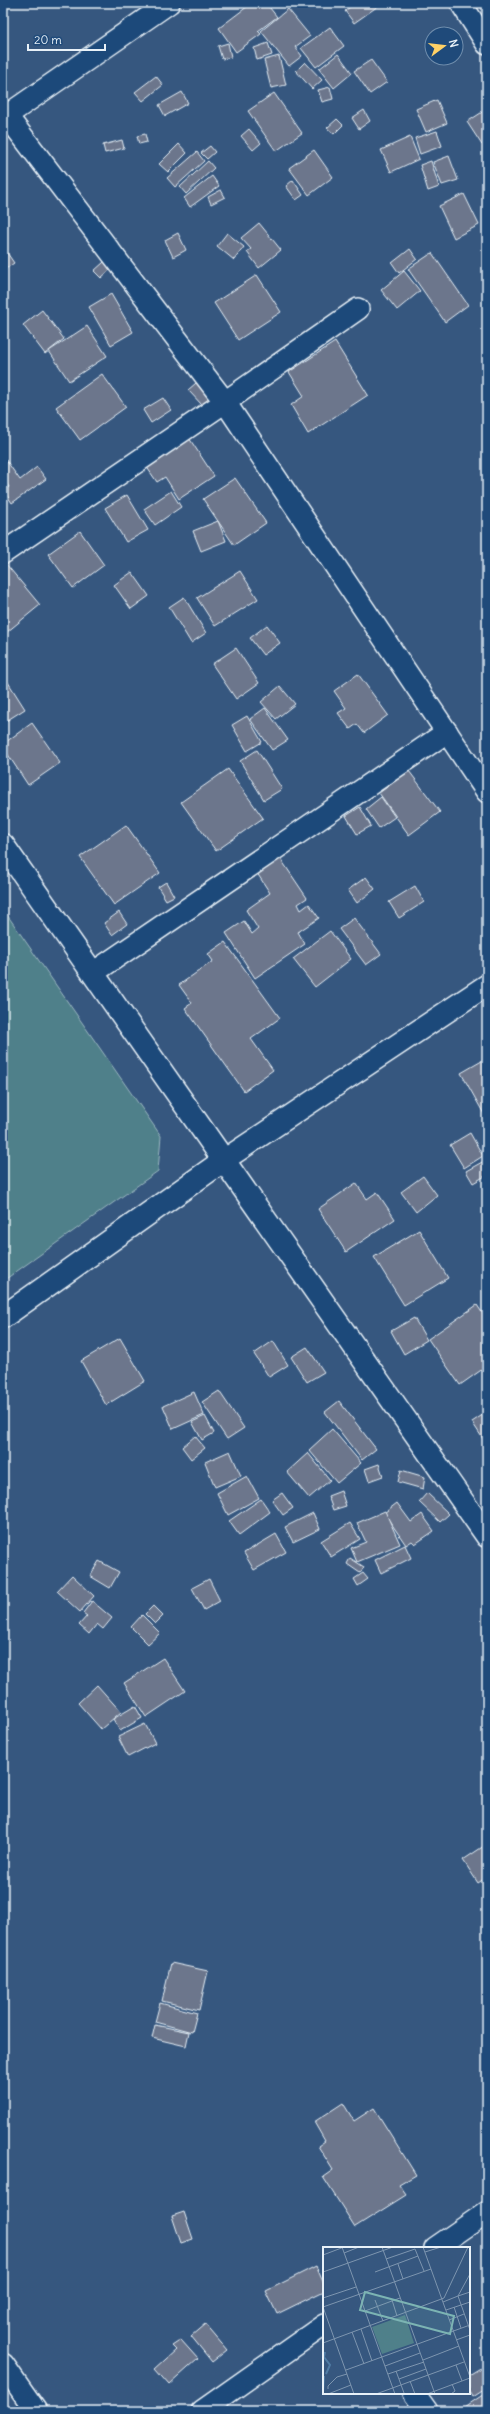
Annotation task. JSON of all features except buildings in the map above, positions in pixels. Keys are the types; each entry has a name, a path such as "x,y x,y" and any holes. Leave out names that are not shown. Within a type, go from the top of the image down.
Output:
{"street":[{"path":"168,3 5,117 225,402 487,792"},
{"path":"461,3 487,44"},
{"path":"3,553 225,402 358,309"},
{"path":"93,973 447,732"},
{"path":"3,845 487,1536"},
{"path":"3,1317 224,1160 487,985"},
{"path":"436,2247 487,2212"},
{"path":"202,2411 323,2326"},
{"path":"3,2364 36,2411"},
{"path":"415,2394 427,2411"}],"green space":[{"path":"3,909 161,1136 158,1171 3,1281"}]}
